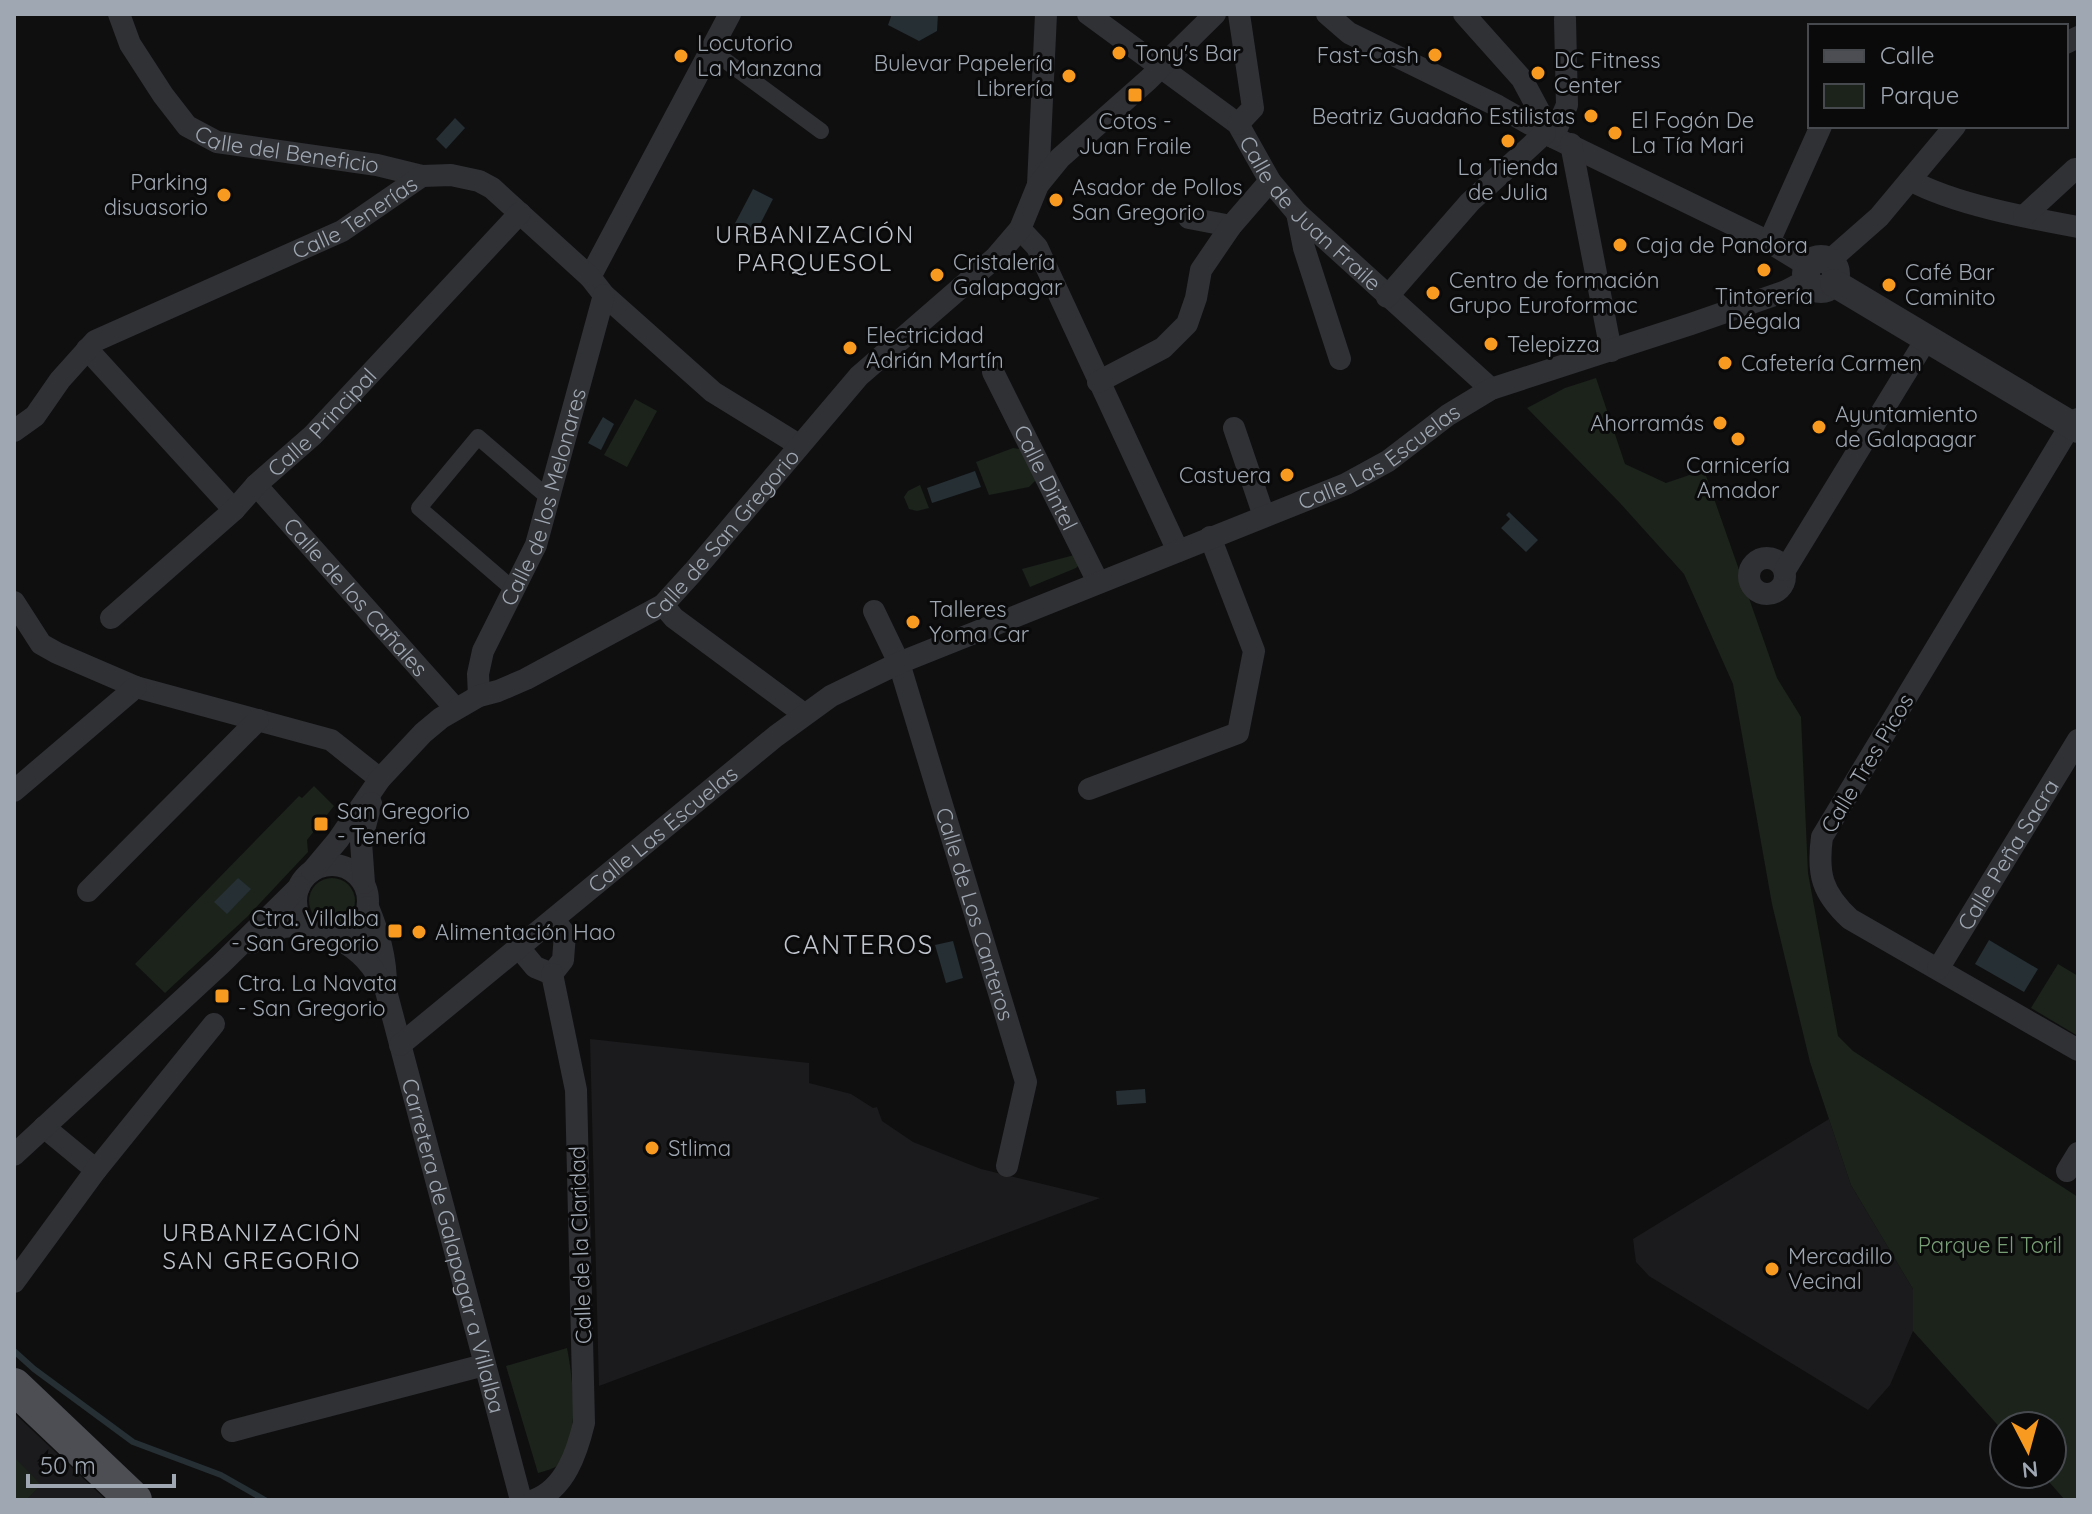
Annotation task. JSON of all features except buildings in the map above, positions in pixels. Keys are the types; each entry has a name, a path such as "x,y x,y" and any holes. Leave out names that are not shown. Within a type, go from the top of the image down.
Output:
{"main road":[{"path":"14,1386 134,1500"}],"street":[{"name":"Calle del Beneficio","path":"119,14 130,44 163,95 187,126 207,137 217,142 377,165 422,176"},
{"name":"Calle de los Melonares","path":"488,694 480,662 536,545 550,499 597,286 730,14"},
{"name":"Calle de San Gregorio","path":"1038,185 1046,14"},
{"name":"Calle de Juan Fraile","path":"1088,14 1238,124 1270,181 1297,213 1491,389"},
{"name":"Calle de San Gregorio","path":"221,964 305,879 338,840 380,779 423,733 455,708 663,605 876,359 985,268 1020,229 1038,185 1060,158 1148,80 1215,14"},
{"path":"1238,124 1253,108 1239,14"},
{"path":"1327,14 1349,33 1769,242 2076,425"},
{"path":"1464,14 1522,79 1556,138 1611,351"},
{"path":"1387,297 1470,202 1556,138 1567,105 1567,17"},
{"path":"711,50 821,131"},
{"path":"1769,242 1820,128"},
{"name":"Calle Las Escuelas","path":"400,1045 804,714 831,696 899,663 1346,484 1409,446 1461,406 1491,389 1786,291 1819,272 1879,217 1953,128"},
{"path":"2024,216 2075,169"},
{"name":"Calle Tenerías","path":"14,431 35,416 60,380 95,341 342,231 422,176 451,175 479,181 492,188 713,392 799,445"},
{"path":"1910,180 1929,191 2078,227"},
{"path":"1098,382 1163,348 1187,324 1201,270 1231,226 1270,181"},
{"name":"Calle Principal","path":"111,618 234,510 256,485 313,435 520,213"},
{"path":"1297,213 1304,248 1340,359"},
{"path":"1189,218 1231,226"},
{"path":"1020,229 1037,247 1178,551"},
{"path":"1785,570 1927,338"},
{"path":"87,349 234,510"},
{"name":"Calle Dintel","path":"993,372 1098,582"},
{"name":"Calle Tres Picos","path":"2076,425 2064,436 1822,837 1819,863 1824,888 1835,905 1850,919 2078,1050"},
{"path":"1234,428 1264,516"},
{"path":"514,590 419,508 478,437 550,499"},
{"name":"Calle de los Cañales","path":"256,485 455,708"},
{"path":"1089,789 1238,733 1254,651 1210,537"},
{"path":"14,602 41,644 87,667 136,687 331,740 380,779"},
{"path":"663,605 674,618 804,714"},
{"path":"874,611 899,663"},
{"name":"Calle de Los Canteros","path":"899,663 1026,1082 1007,1166"},
{"path":"14,791 136,687"},
{"path":"88,891 258,720"},
{"name":"Calle Peña Sacra","path":"1938,969 2078,740"},
{"name":"Calle de San Gregorio","path":"364,883 362,831 380,779"},
{"path":"335,865 346,868 364,883 368,907 363,922 351,933 336,938 313,933 297,914 295,900 305,879 335,865"},
{"name":"Carretera de Galapagar a Villalba","path":"368,907 381,938 386,964 386,991"},
{"path":"520,949 535,967 552,974 563,960 565,934 554,920"},
{"path":"14,1155 221,964 258,938 283,927 304,925"},
{"name":"Carretera de Galapagar a Villalba","path":"336,938 356,948 377,972 386,991 521,1500"},
{"name":"Calle de la Claridad","path":"534,1500 557,1486 578,1450 584,1423 576,1090 552,974"},
{"path":"14,1282 96,1170 214,1024"},
{"path":"44,1127 96,1170"},
{"path":"232,1431 484,1365"}],"shaded area":[{"path":"892,14 938,14 937,31 919,41 888,25"},
{"path":"455,118 465,128 446,149 436,139"},
{"path":"753,189 773,199 752,240 732,229"},
{"path":"603,417 614,424 601,450 588,443"},
{"path":"975,471 981,487 932,503 927,488"},
{"path":"1509,512 1538,540 1526,552 1501,528 1510,519 1506,515"},
{"path":"238,878 251,889 227,914 214,902"},
{"path":"1989,940 2038,969 2024,992 1975,964"},
{"path":"953,941 963,978 946,983 935,945"},
{"path":"590,1039 809,1063 809,1083 851,1094 873,1108 877,1107 882,1121 913,1142 981,1169 1100,1198 599,1386"},
{"path":"1145,1089 1146,1103 1117,1105 1116,1091"},
{"name":"Mercadillo Vecinal","path":"1829,1119 1851,1185 1913,1289 1913,1331 1890,1385 1868,1410 1649,1276 1636,1262 1633,1239"},
{"path":"14,1413 106,1500 14,1500"}],"green space":[{"name":"Parque El Toril","path":"1596,378 1625,464 1666,483 1704,470 1777,678 1801,717 1808,873 1838,1036 1853,1051 2078,1197 2078,1500 2065,1500 2056,1490 2068,1490 2068,1410 1988,1410 1988,1414 1913,1331 1913,1289 1851,1185 1810,1062 1772,904 1733,684 1684,574 1527,408 1565,388"},
{"path":"635,399 657,411 627,467 604,455"},
{"path":"1013,448 1021,449 1038,478 1029,487 989,495 976,462"},
{"path":"920,485 929,508 909,509 904,497"},
{"path":"1078,554 1079,565 1076,568 1030,587 1022,569"},
{"path":"314,786 334,806 307,840 308,852 248,916 165,993 135,964 299,796 302,798"},
{"path":"332,878 348,885 355,901 348,917 332,924 316,917 309,901 316,885"},
{"path":"2058,964 2078,976 2078,1036 2031,1008"},
{"path":"567,1348 573,1403 569,1446 560,1464 538,1473 506,1366"},
{"path":"14,1457 41,1485 26,1500 14,1500"}],"waterway":[{"path":"14,1351 133,1442 221,1475 265,1500"}],"place":[{"name":"Tony's Bar","path":"1119,53"},
{"name":"Fast-Cash","path":"1435,55"},
{"name":"Locutorio La Manzana","path":"681,56"},
{"name":"DC Fitness Center","path":"1538,73"},
{"name":"Bulevar Papelería Librería","path":"1069,76"},
{"name":"Cotos - Juan Fraile","path":"1135,95"},
{"name":"Beatriz Guadaño Estilistas","path":"1591,116"},
{"name":"El Fogón De La Tía Mari","path":"1615,133"},
{"name":"La Tienda de Julia","path":"1508,141"},
{"name":"Parking disuasorio","path":"224,195"},
{"name":"Asador de Pollos San Gregorio","path":"1056,200"},
{"name":"Caja de Pandora","path":"1620,245"},
{"name":"Tintorería Dégala","path":"1764,270"},
{"name":"Cristalería Galapagar","path":"937,275"},
{"name":"Café Bar Caminito","path":"1889,285"},
{"name":"Centro de formación Grupo Euroformac","path":"1433,293"},
{"name":"Telepizza","path":"1491,344"},
{"name":"Electricidad Adrián Martín","path":"850,348"},
{"name":"Cafetería Carmen","path":"1725,363"},
{"name":"Ahorramás","path":"1720,423"},
{"name":"Ayuntamiento de Galapagar","path":"1819,427"},
{"name":"Carnicería Amador","path":"1738,439"},
{"name":"Castuera","path":"1287,475"},
{"name":"Talleres Yoma Car","path":"913,622"},
{"name":"San Gregorio - Tenería","path":"321,824"},
{"name":"Ctra. Villalba - San Gregorio","path":"395,931"},
{"name":"Alimentación Hao","path":"419,932"},
{"name":"Ctra. La Navata - San Gregorio","path":"222,996"},
{"name":"Stlima","path":"652,1148"},
{"name":"Mercadillo Vecinal","path":"1772,1269"}],"district":[{"name":"URBANIZACIÓN PARQUESOL","path":"815,249"},
{"name":"CANTEROS","path":"859,945"},
{"name":"URBANIZACIÓN SAN GREGORIO","path":"262,1247"}]}
